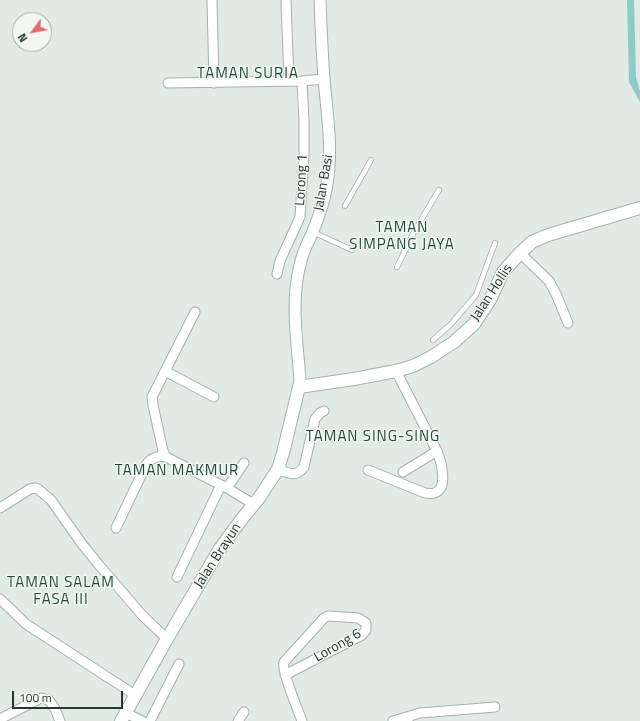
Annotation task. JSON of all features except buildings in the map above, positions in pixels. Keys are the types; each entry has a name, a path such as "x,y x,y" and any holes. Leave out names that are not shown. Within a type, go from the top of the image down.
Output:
{"main road":[{"name":"Jalan Hollis","path":"299,387 396,371 413,366 431,357 454,342 474,324 490,300 503,272 520,252 532,242 548,235 640,208"},
{"name":"Jalan Brayun","path":"124,717 135,695 219,550 241,520 255,505 278,469 299,387"}],"street":[{"path":"212,0 214,83"},
{"path":"286,0 289,81"},
{"name":"Jalan Basi","path":"299,387 300,379 295,305 296,292 301,261 321,209 327,184 330,150 324,79 320,0"},
{"path":"168,84 302,81 324,79"},
{"name":"Lorong 1","path":"277,274 280,261 300,217 304,155 302,81"},
{"path":"520,252 549,281 568,323"},
{"path":"166,457 163,451 152,401 154,393 195,312"},
{"path":"165,371 214,397"},
{"path":"368,470 433,494 439,489 442,481 442,465 437,452 396,371"},
{"path":"278,469 294,475 301,471 304,467 315,419 324,411"},
{"path":"403,472 437,452"},
{"path":"116,528 149,461 160,456 166,457 255,505"},
{"path":"177,577 224,487 244,463"},
{"path":"0,508 30,489 35,488 43,492 51,500 82,544 99,565 142,615 167,639"},
{"path":"0,599 26,624 135,695"},
{"name":"Lorong 6","path":"332,616 358,618 366,623 366,630 362,635 285,675 283,667 284,662 324,618 332,616"},
{"path":"150,721 179,664"},
{"path":"285,675 302,721"},
{"path":"0,719 15,717 34,701 41,698 46,699 52,704 60,721"},
{"path":"394,721 409,718 420,713 495,707"},
{"path":"238,721 244,712"},
{"path":"124,717 142,721"}],"lane":[{"path":"345,206 371,160"},
{"path":"396,267 414,232 439,190"},
{"path":"313,232 352,250"},
{"path":"433,340 452,324 476,295 495,243"}],"water":[{"path":"627,0 634,0 636,77 640,91 640,102 629,82"}],"district":[{"name":"TAMAN SURIA","path":"248,74"},
{"name":"TAMAN SIMPANG JAYA","path":"402,236"},
{"name":"TAMAN SING-SING","path":"373,437"},
{"name":"TAMAN MAKMUR","path":"177,471"},
{"name":"TAMAN SALAM FASA III","path":"61,592"}]}
